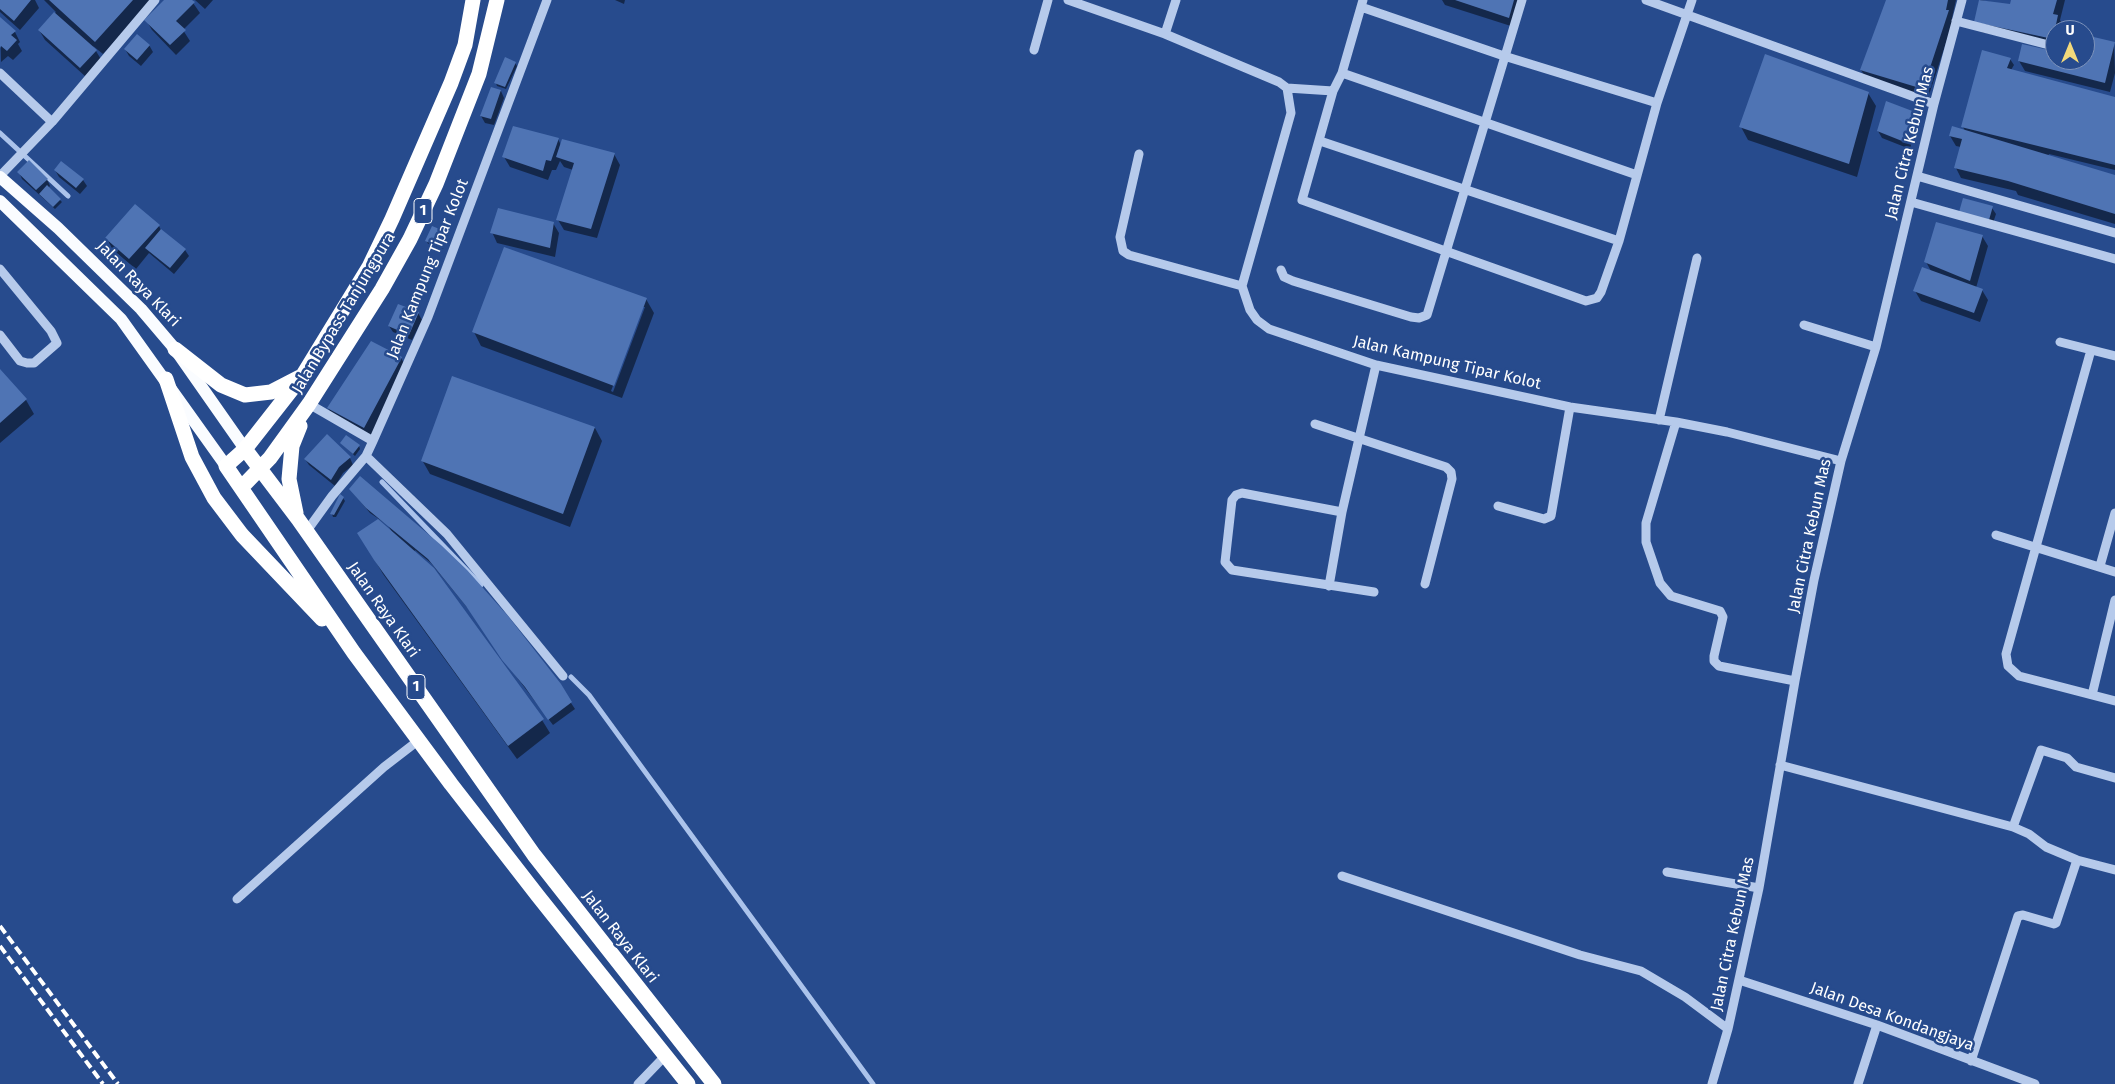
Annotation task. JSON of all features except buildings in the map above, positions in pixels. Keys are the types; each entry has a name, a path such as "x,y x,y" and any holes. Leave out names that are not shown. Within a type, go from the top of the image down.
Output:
{"highway":[{"name":"Jalan Bypass Tanjungpura","path":"226,466 244,450 303,375 369,267 454,76 465,45 473,0"},
{"name":"Jalan Bypass Tanjungpura","path":"242,487 260,470 309,404 382,289 410,239 436,184 479,74 497,0"},
{"path":"175,349 221,385 245,395 271,392 303,375"},
{"path":"166,379 192,457 214,498 242,535 354,653"},
{"path":"302,526 289,479 292,446 309,404"},
{"name":"Jalan Raya Klari","path":"244,450 302,526 534,855 714,1084"},
{"name":"1","path":"226,466 354,653 419,740 538,896 688,1084"}],"main road":[{"name":"Jalan Raya Klari","path":"0,176 58,228 141,309 175,349 244,450"},
{"name":"1","path":"0,201 121,319 166,379 226,466"}],"street":[{"path":"0,176 52,122 155,0"},
{"name":"Jalan Kampung Tipar Kolot","path":"302,526 366,456 373,442 428,317 547,0"},
{"path":"1034,50 1048,0"},
{"path":"1068,0 1165,34 1279,82 1288,88 1333,91"},
{"path":"1165,34 1176,0"},
{"path":"1281,270 1284,277 1294,281 1419,318 1428,315 1522,0"},
{"path":"1646,0 1687,13 1934,104"},
{"path":"1657,103 1504,56 1362,3 1342,73 1333,91 1302,200 1586,301 1597,298 1601,292 1619,241 1657,103 1692,0"},
{"name":"Jalan Citra Kebun Mas","path":"1712,1084 1728,1029 1759,888 1814,580 1841,460 1876,348 1934,104 1962,0"},
{"path":"1956,21 2045,44"},
{"path":"0,73 52,122"},
{"path":"1342,73 1637,175"},
{"path":"1139,154 1120,237 1123,251 1129,255 1242,286 1291,113 1288,88"},
{"path":"1320,141 1619,241"},
{"path":"1917,176 2115,233"},
{"path":"1911,202 2115,259"},
{"path":"1660,420 1696,258"},
{"path":"0,269 51,331 57,343 34,363 27,363 20,360 0,335"},
{"name":"Jalan Kampung Tipar Kolot","path":"1242,286 1250,310 1257,320 1269,329 1376,365 1570,407 1676,422 1770,442 1841,460"},
{"path":"1804,325 1876,348"},
{"path":"2060,342 2115,356"},
{"path":"2091,350 2034,548 2006,654 2008,666 2019,676 2115,701"},
{"path":"1329,586 1342,512 1376,365"},
{"path":"309,404 373,442"},
{"path":"1498,506 1544,519 1551,516 1570,407"},
{"path":"1676,422 1646,523 1646,542 1660,583 1671,596 1720,611 1723,617 1714,656 1714,661 1719,666 1795,681"},
{"path":"1315,424 1446,466 1451,472 1452,478 1426,584"},
{"path":"366,456 448,534 563,676"},
{"path":"1342,512 1242,493 1236,495 1232,500 1225,562 1232,570 1374,592"},
{"path":"2100,566 2115,513"},
{"path":"1996,535 2115,572"},
{"path":"2092,695 2115,600"},
{"path":"237,899 384,766 419,740"},
{"path":"2014,827 2041,750 2067,758 2076,767 2115,778"},
{"path":"1780,764 2014,827 2029,834 2046,847 2077,860 2115,870"},
{"path":"1971,1060 2018,916 2024,915 2056,923 2077,860"},
{"path":"1668,872 1759,888"},
{"path":"1342,876 1580,955 1641,971 1685,997 1728,1029"},
{"name":"Jalan Desa Kondangjaya","path":"1739,980 1877,1025 2035,1084"},
{"path":"1858,1084 1877,1025"},
{"path":"638,1084 665,1056"}],"waterway":[{"path":"0,133 68,196"},
{"path":"382,482 481,585"},
{"path":"571,677 589,695 873,1084"}],"railway":[{"path":"0,926 118,1084"},
{"path":"0,946 103,1084"}]}
